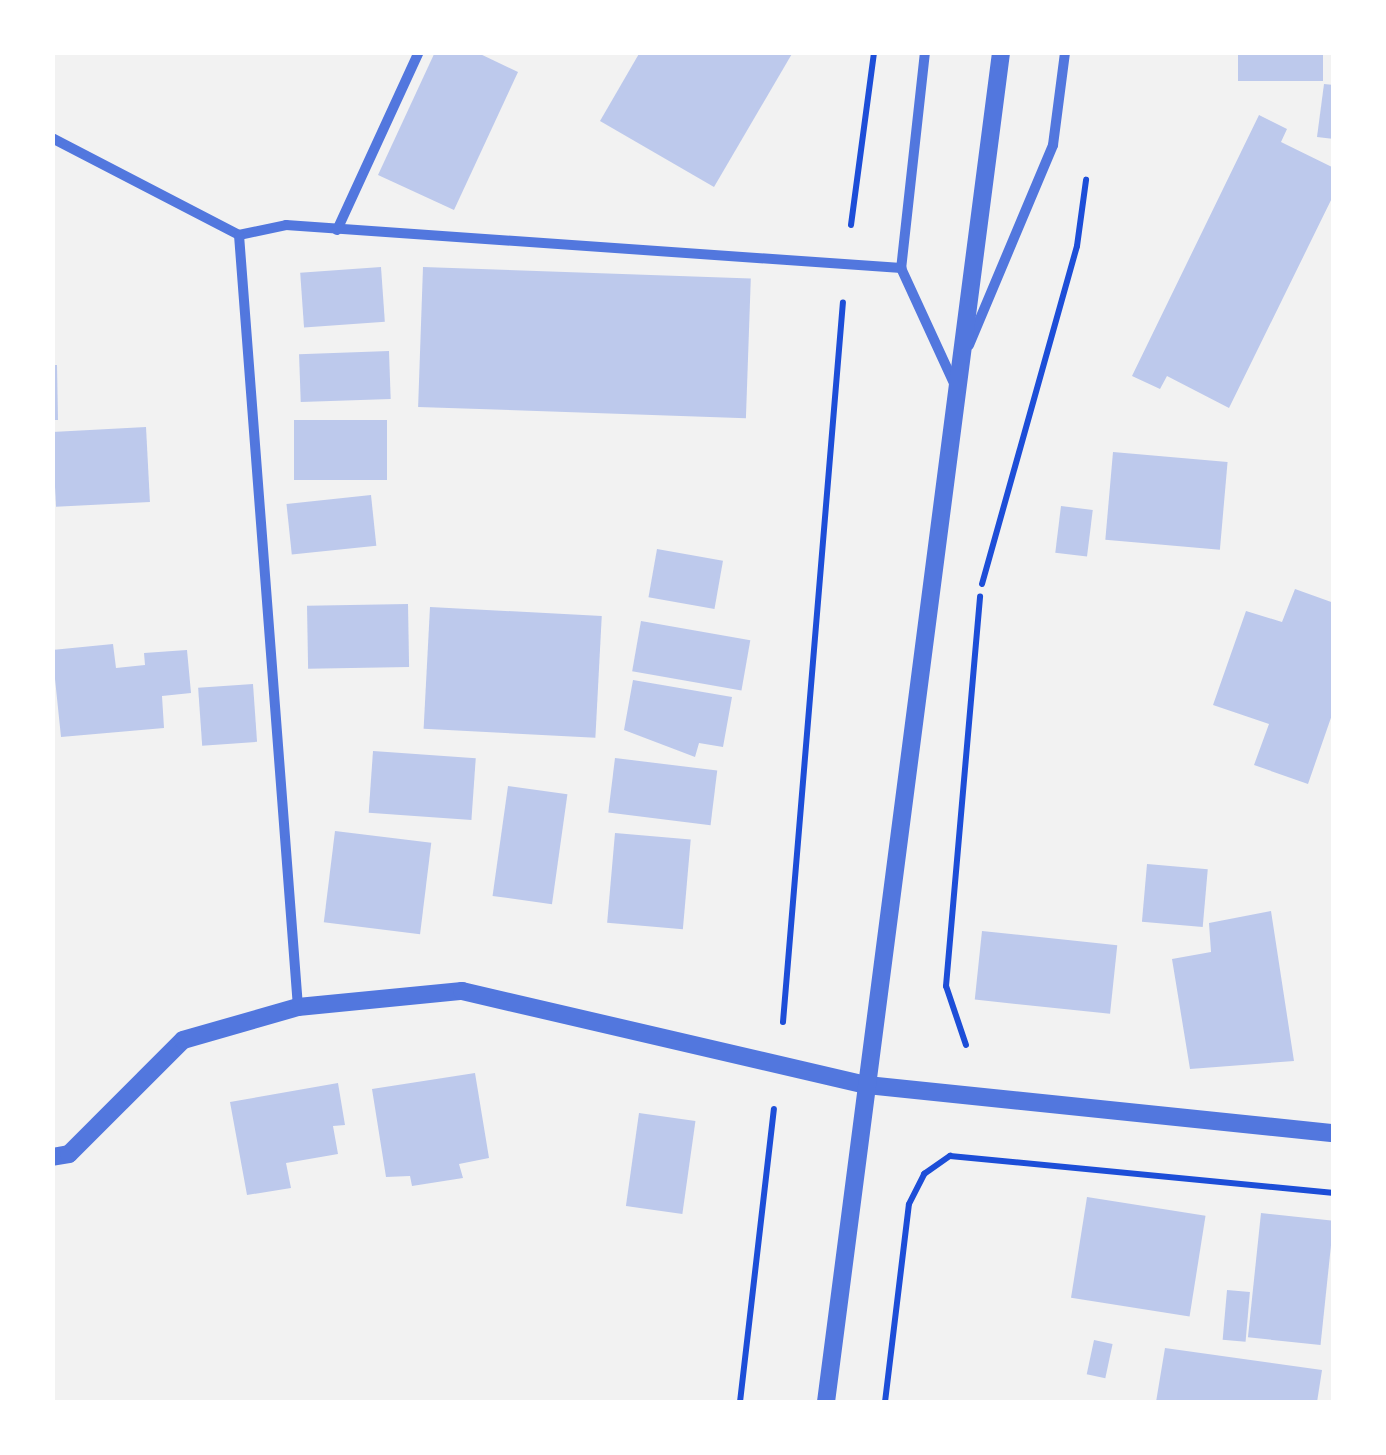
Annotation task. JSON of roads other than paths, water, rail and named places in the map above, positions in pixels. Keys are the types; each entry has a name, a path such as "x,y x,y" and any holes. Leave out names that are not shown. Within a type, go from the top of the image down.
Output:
{"street":[{"path":"337,230 419,52"},
{"path":"925,52 902,268 954,382"},
{"path":"826,1402 954,382 1001,52"},
{"path":"954,382 1053,145 1065,52"},
{"path":"52,138 238,235 286,224 902,268"},
{"path":"238,235 298,1007"},
{"path":"52,1156 68,1154 183,1040 298,1007 462,990 867,1085 1334,1132"}]}
